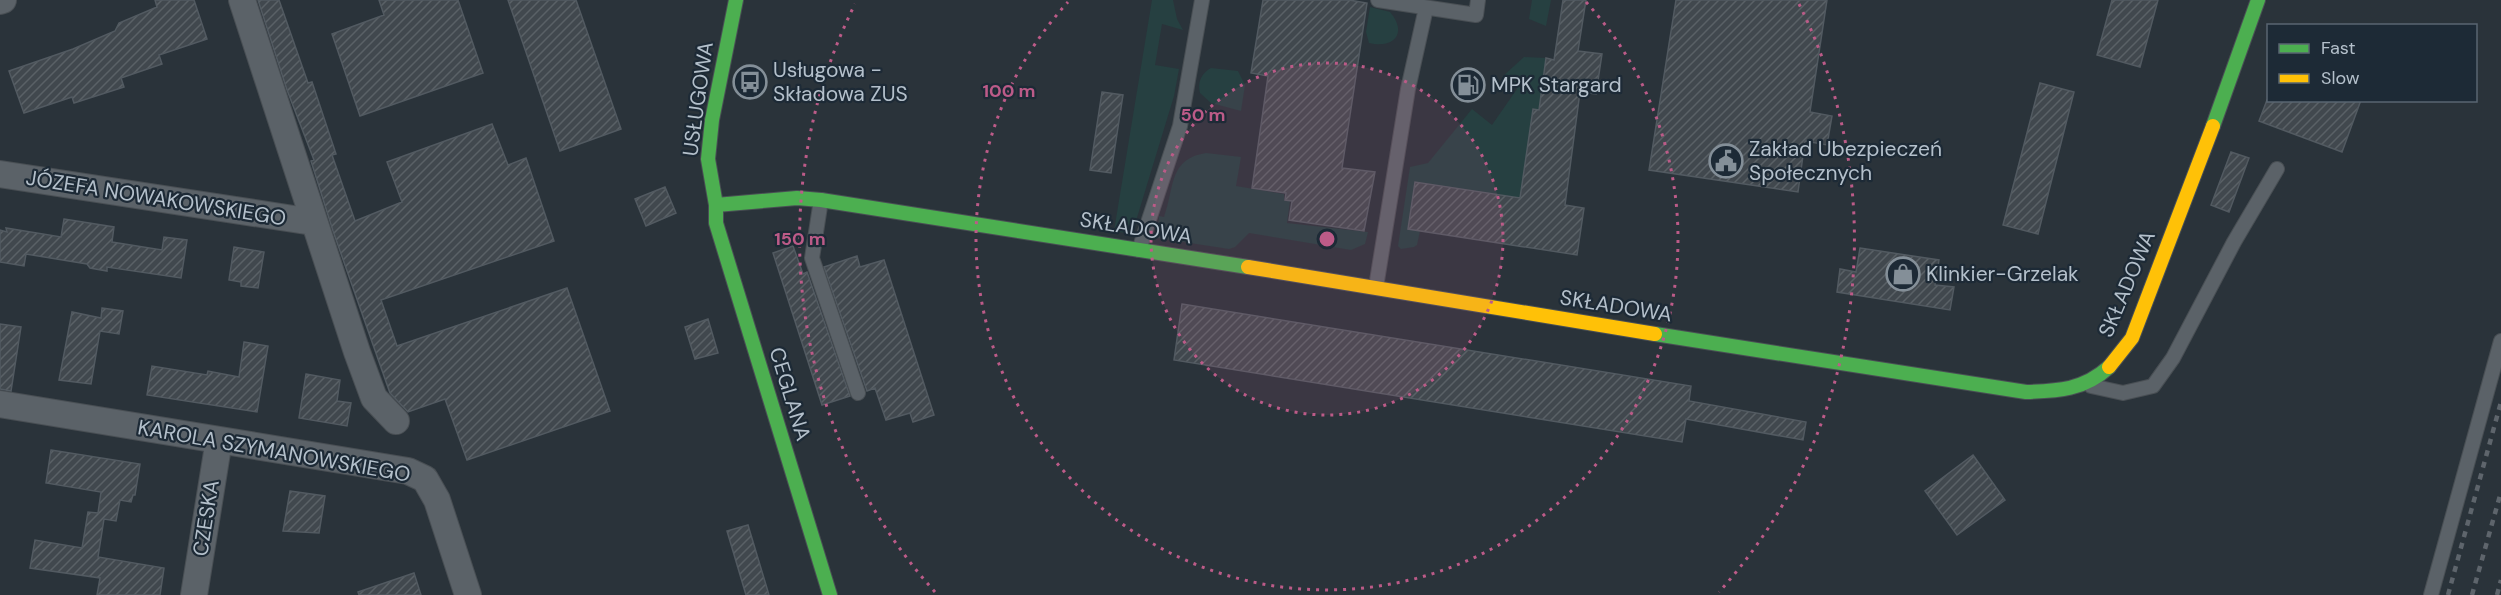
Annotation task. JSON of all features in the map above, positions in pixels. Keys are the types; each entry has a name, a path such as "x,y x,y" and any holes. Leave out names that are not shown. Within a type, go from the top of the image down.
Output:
{"street":[{"path":"242,0 313,222 374,398 396,421"},
{"name":"USŁUGOWA","path":"716,205 708,159 712,120 736,0"},
{"name":"SKŁADOWA","path":"716,205 796,198 821,200 1376,286 1586,323 2026,392 2062,392 2086,385 2112,367 2132,338 2227,90 2258,0"},
{"name":"JÓZEFA NOWAKOWSKIEGO","path":"0,174 313,222"},
{"name":"CEGLANA","path":"716,205 716,223 724,255 830,595"},
{"name":"KAROLA SZYMANOWSKIEGO","path":"0,404 408,471 424,479 437,500 468,595"},
{"name":"CZESKA","path":"194,595 219,440"}],"lane":[{"path":"1139,250 1180,126 1202,0"},
{"path":"1378,0 1476,15 1478,0"},
{"path":"1376,286 1408,89 1426,8"},
{"path":"2086,385 2123,393 2153,386 2173,358 2234,242 2277,169"},
{"path":"821,200 812,258 858,393"},
{"path":"2431,595 2501,341"}],"green space":[{"path":"1152,0 1173,0 1177,19 1183,30 1162,24 1155,65 1179,69 1174,96 1132,234 1114,231"},
{"path":"1532,0 1551,0 1546,26 1529,19"},
{"path":"1370,7 1390,12 1398,27 1396,38 1385,44 1369,43 1366,32"},
{"path":"1524,57 1546,58 1539,110 1520,198 1415,182 1408,229 1420,231 1417,245 1401,249 1398,246 1410,167 1428,163 1472,109 1492,125 1517,89 1502,77"},
{"path":"1211,68 1238,71 1245,85 1241,111 1211,103 1200,93 1201,78"},
{"path":"1206,153 1241,157 1236,186 1284,194 1284,200 1290,201 1287,223 1368,232 1365,244 1351,250 1249,233 1235,247 1229,249 1157,238 1159,216 1164,217 1179,168 1194,156"}],"building":[{"path":"155,0 194,0 207,39 159,55 162,64 121,78 124,87 74,103 72,97 24,113 9,71 73,49 115,31 119,23 157,7"},
{"path":"258,0 279,0 308,83 312,82 336,154 332,155 355,221 402,202 387,162 492,124 508,165 526,158 554,241 381,300 397,346 567,288 610,411 467,460 445,399 408,412 390,393 333,231 311,161 314,160 287,90"},
{"path":"379,0 458,0 483,73 360,116 332,34 384,15"},
{"path":"508,0 576,0 621,129 560,151"},
{"path":"1263,0 1349,0 1367,3 1342,168 1375,172 1364,231 1289,220 1292,201 1285,200 1286,193 1252,188 1268,76 1251,73"},
{"path":"1563,0 1586,0 1578,51 1602,54 1596,94 1580,92 1565,205 1584,208 1577,255 1408,229 1415,182 1520,198 1533,109 1539,110 1546,58 1554,60"},
{"path":"1676,0 1827,0 1810,112 1832,116 1827,145 1805,141 1798,192 1649,170"},
{"path":"2112,0 2158,0 2140,67 2097,55"},
{"path":"2040,83 2074,92 2038,234 2003,225"},
{"path":"1102,92 1123,95 1111,173 1090,170"},
{"path":"2267,100 2267,102 2360,102 2342,152 2259,121"},
{"path":"2231,152 2249,158 2229,212 2211,205"},
{"path":"665,187 676,213 646,226 635,199"},
{"path":"64,219 114,227 112,242 162,250 164,237 187,240 181,278 107,267 107,271 90,268 87,264 26,254 24,266 0,262 0,230 7,232 6,228 61,237"},
{"path":"793,246 803,274 807,272 850,396 822,405 773,253"},
{"path":"234,247 264,252 258,288 241,286 241,282 229,280"},
{"path":"1860,248 1939,260 1935,285 1954,287 1950,310 1837,292 1840,269 1856,272"},
{"path":"857,256 860,267 884,260 934,415 913,422 910,413 886,420 875,388 867,391 824,267"},
{"path":"1182,304 1691,386 1689,401 1806,422 1803,440 1686,419 1682,442 1174,360"},
{"path":"102,308 123,311 119,334 100,331 91,384 59,380 72,312 101,318"},
{"path":"708,319 718,353 695,359 685,327"},
{"path":"0,324 21,327 11,391 0,389"},
{"path":"244,342 268,346 257,412 147,395 152,366 207,375 208,371 239,377"},
{"path":"306,374 340,380 337,401 351,403 347,426 299,418"},
{"path":"51,450 140,464 135,495 131,502 120,500 116,521 104,519 98,557 164,568 160,595 97,595 100,578 30,568 35,540 82,548 88,512 98,513 101,492 46,483"},
{"path":"1973,455 2005,500 1957,535 1925,491"},
{"path":"290,491 325,496 319,533 283,531"},
{"path":"748,525 769,595 746,595 727,531"},
{"path":"414,573 421,595 359,595 358,592"}],"railway":[{"path":"2448,595 2501,402"},
{"path":"2472,595 2501,492"},
{"path":"2497,595 2501,580"}],"traffic: fast":[{"path":"736,0 712,120 708,159 716,205 716,223 830,595"},
{"path":"2213,126 2258,0"},
{"path":"716,205 797,198 821,200 1248,267"},
{"path":"1655,334 2026,392 2060,390 2080,385 2100,375 2109,367"}],"traffic: slow":[{"path":"2109,367 2132,338 2213,126"},
{"path":"1248,267 1655,334"}],"place":[{"name":"Usługowa - Składowa ZUS","path":"750,82"},
{"name":"MPK Stargard","path":"1468,85"},
{"name":"Zakład Ubezpieczeń Społecznych","path":"1726,161"},
{"name":"Klinkier-Grzelak","path":"1903,274"}]}
